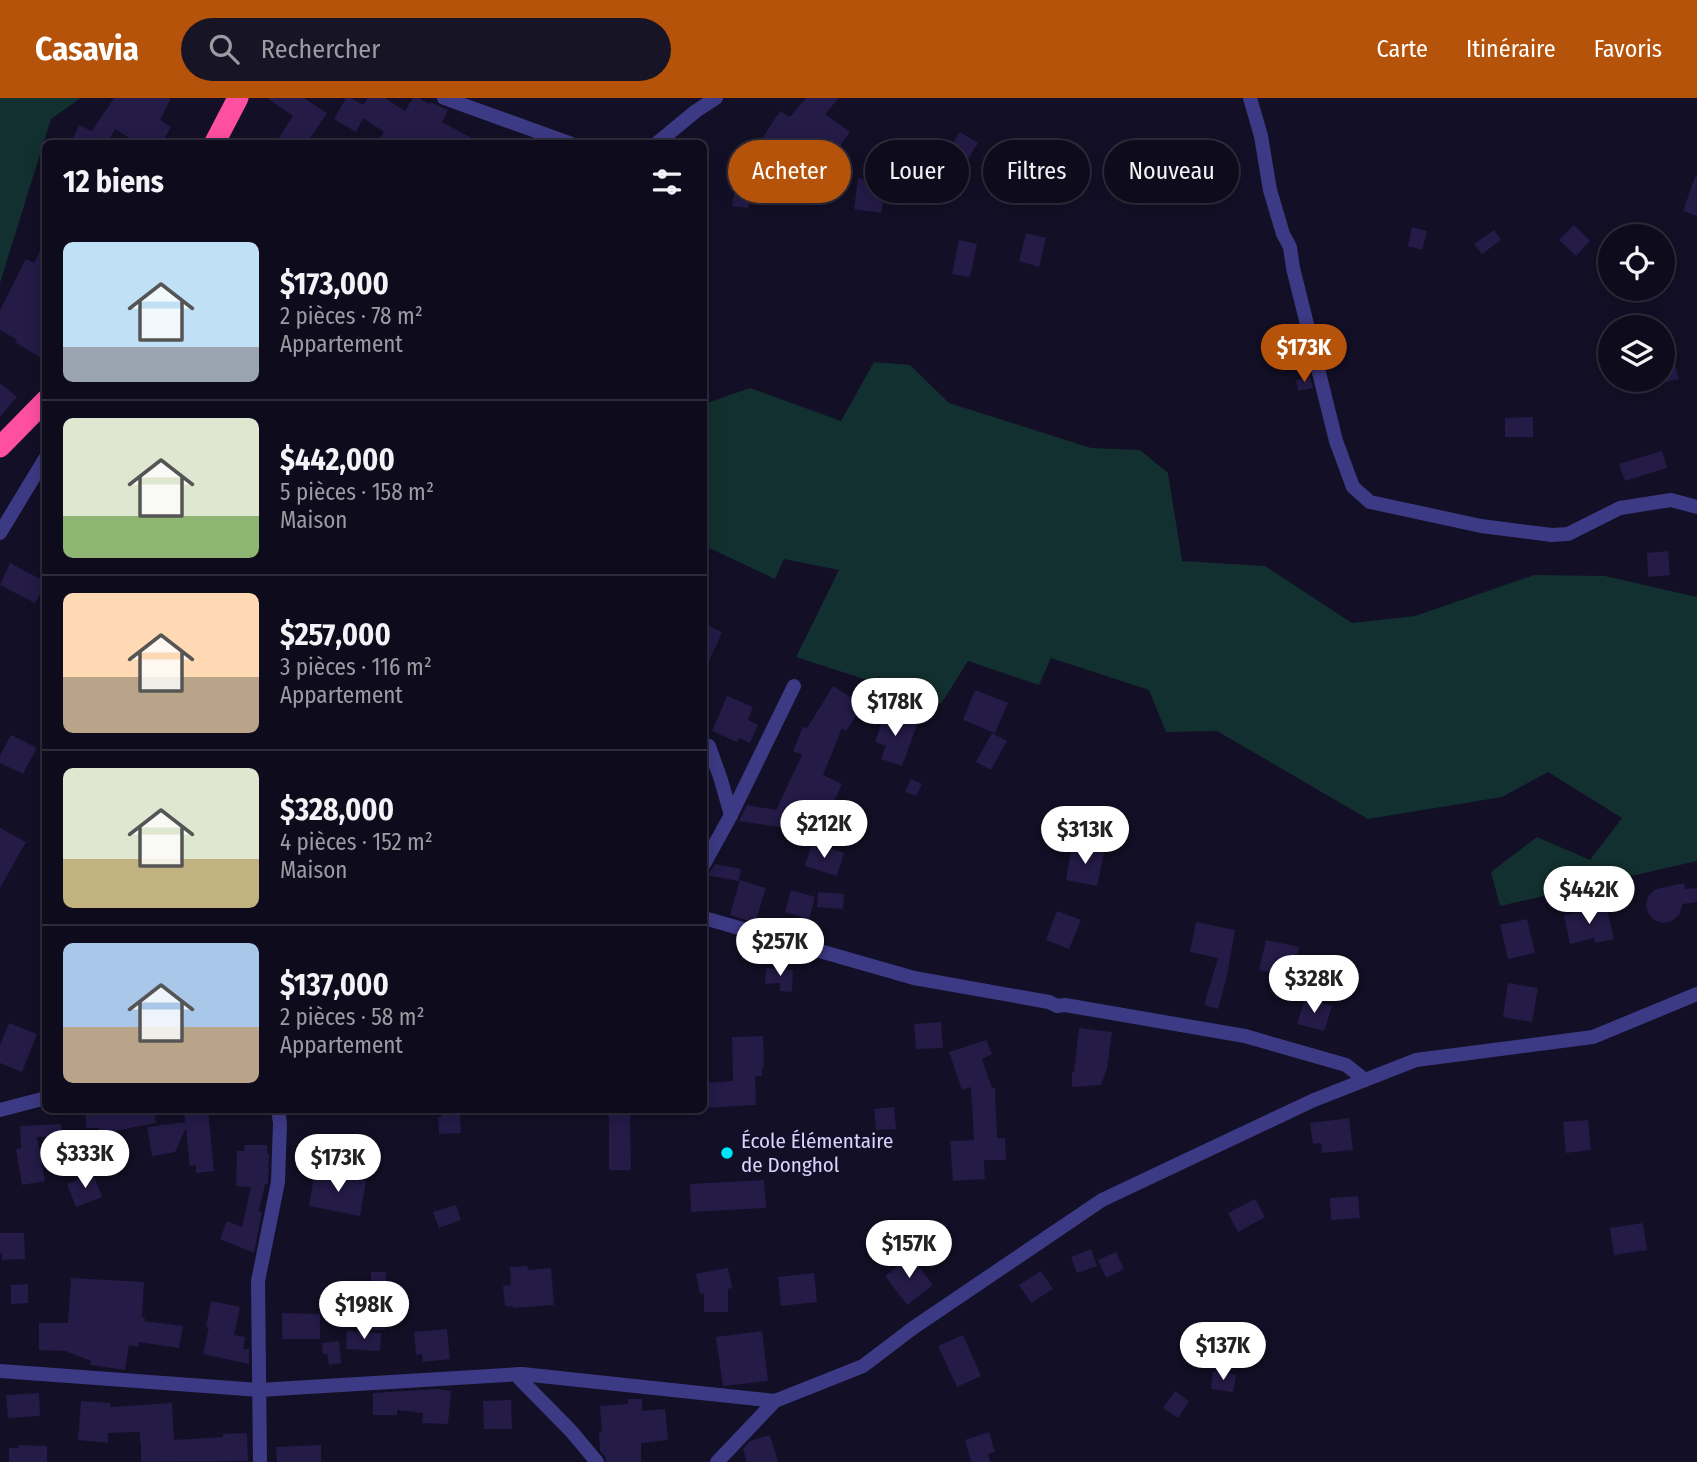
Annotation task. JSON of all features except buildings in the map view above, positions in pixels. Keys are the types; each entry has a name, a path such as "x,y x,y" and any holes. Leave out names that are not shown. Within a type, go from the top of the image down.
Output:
{"highway":[{"path":"216,140 239,98"},
{"path":"0,447 42,404"}],"street":[{"path":"444,98 561,140"},
{"path":"661,140 716,98"},
{"path":"1250,98 1261,136 1270,190 1283,234 1290,247 1336,441 1353,487 1370,502 1481,526 1552,536 1568,534 1620,508 1671,500 1697,507"},
{"path":"0,533 42,464"},
{"path":"707,859 793,686"},
{"path":"707,745 731,815"},
{"path":"707,919 914,978 1049,1002 1057,1006 1065,1005 1245,1036 1346,1065 1365,1080"},
{"path":"718,1462 775,1401 863,1366 913,1328 1102,1200 1314,1100 1416,1060 1593,1037 1697,994"},
{"path":"0,1110 42,1099"},
{"path":"260,1462 258,1281 278,1182 278,1113"},
{"path":"0,1371 259,1390 518,1374 775,1401"},
{"path":"518,1374 597,1462"}],"green space":[{"path":"0,98 81,98 51,119 44,140 42,140 42,148 0,283"},
{"path":"874,362 910,365 949,403 1091,448 1140,450 1168,473 1182,561 1265,566 1352,623 1415,616 1534,575 1605,576 1697,597 1697,861 1500,906 1491,872 1537,837 1590,860 1622,818 1548,772 1502,797 1368,819 1217,731 1166,732 1149,690 1051,658 1039,685 968,661 941,704 796,657 839,570 784,559 775,579 707,549 707,403 750,388 841,421"}],"place":[{"name":"École Élémentaire de Donghol","path":"727,1153"}]}
